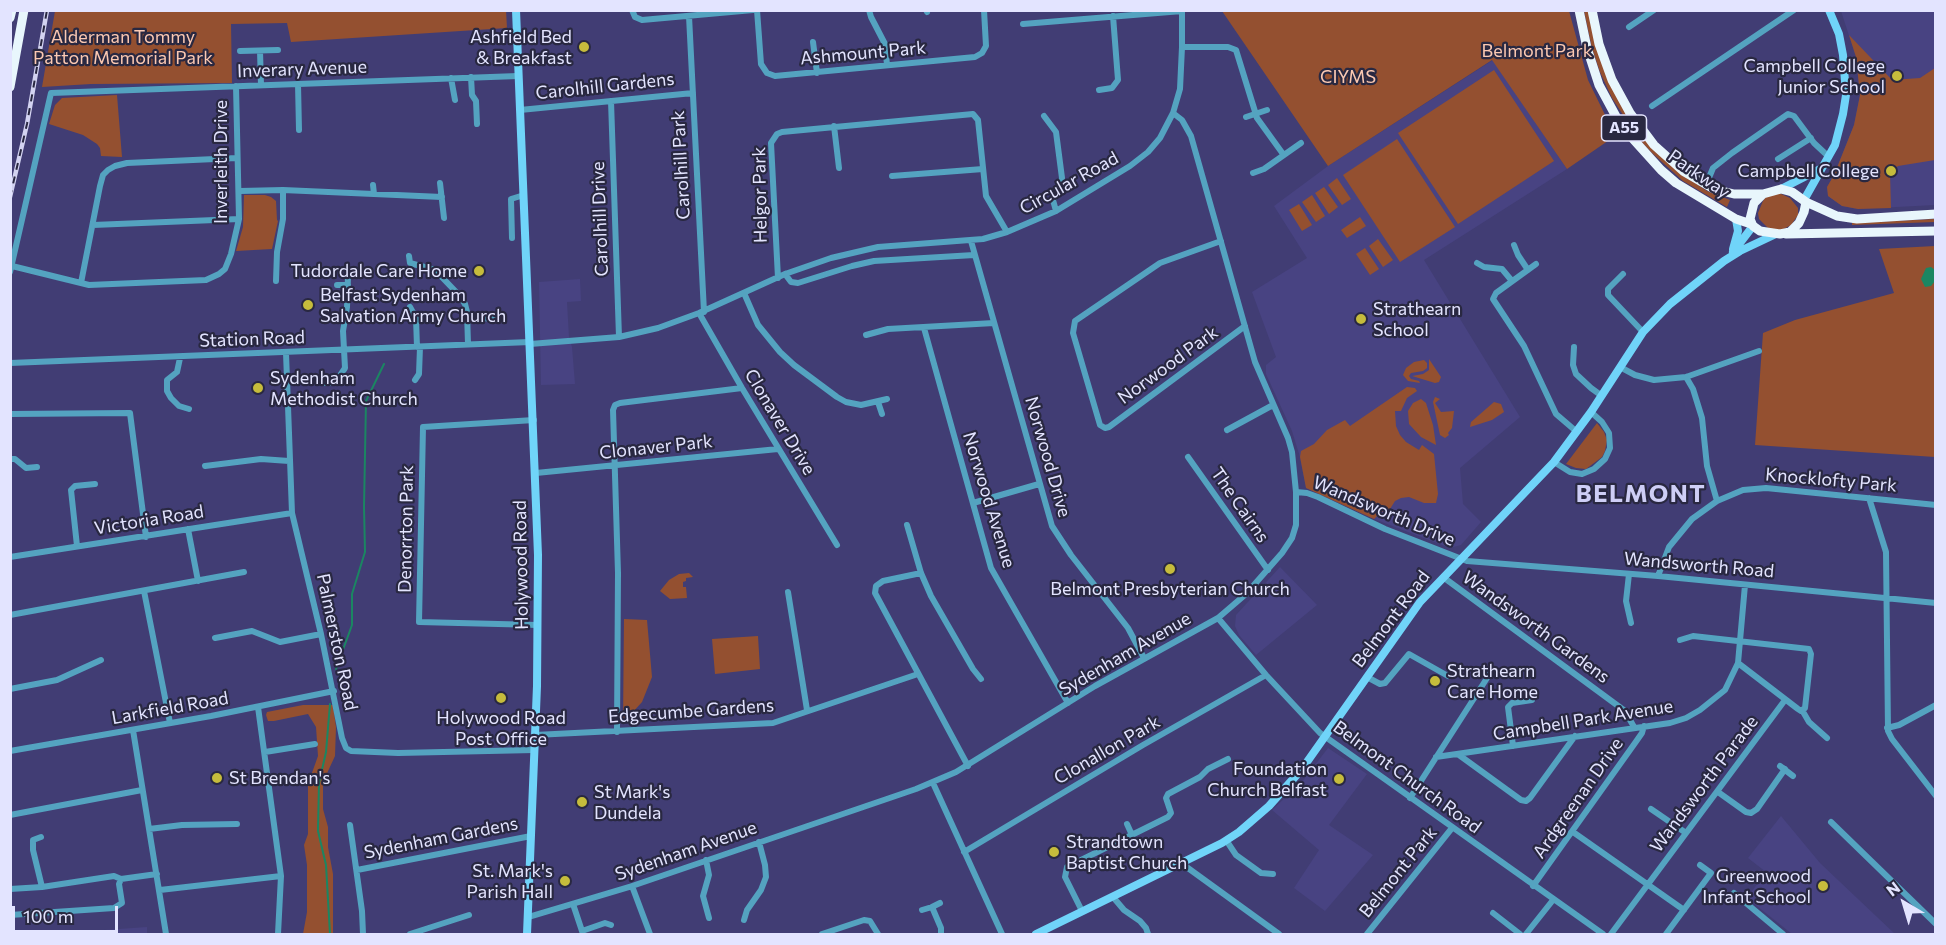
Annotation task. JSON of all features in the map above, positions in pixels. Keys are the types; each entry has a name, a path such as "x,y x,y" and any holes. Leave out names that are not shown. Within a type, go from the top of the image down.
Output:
{"highway":[{"path":"10,18 12,10"},
{"path":"10,87 24,10"},
{"name":"Parkway","path":"1579,10 1592,66 1599,85 1619,122 1646,156 1695,196 1736,219 1752,225"},
{"name":"Parkway","path":"1592,10 1605,61 1616,89 1642,131 1668,159 1706,185 1734,194 1763,194"},
{"path":"1781,189 1792,192 1805,201 1837,216 1851,218 1935,214"},
{"name":"A55","path":"1763,194 1781,189"},
{"path":"1752,225 1750,210 1763,194"},
{"path":"1778,234 1790,232 1799,223 1804,212 1805,201"},
{"name":"A55","path":"1752,225 1760,231 1778,234 1935,231"}],"main road":[{"name":"Holywood Road","path":"516,10 536,473 538,625 527,934"},
{"path":"1805,201 1829,157 1840,130 1846,95 1844,55 1839,34 1829,10"},
{"path":"1781,189 1823,167"},
{"path":"1727,258 1738,231 1736,219"},
{"name":"Belmont Road","path":"1727,258 1752,225"},
{"name":"Belmont Road","path":"1036,934 1227,840 1256,818 1286,788 1325,738 1404,622 1443,577 1554,462 1592,412 1643,332 1670,304 1727,258 1778,234"}],"street":[{"path":"632,10 635,17 642,20 755,10"},
{"name":"Ashmount Park","path":"755,10 762,64 764,70 774,76 975,57 980,55 986,46 984,10"},
{"path":"870,10 871,17 885,44 888,65"},
{"path":"1076,10 1076,19"},
{"path":"1629,27 1654,10"},
{"path":"1652,106 1794,10"},
{"path":"1023,24 1182,11"},
{"name":"Circular Road","path":"530,343 619,337 658,328 702,313 785,274 858,250 970,242 1007,232 1056,211 1131,166 1160,138 1173,113 1180,89 1182,11"},
{"name":"Carolhill Park","path":"689,16 702,313"},
{"path":"1099,90 1110,89 1118,80 1113,16"},
{"path":"813,42 817,73"},
{"path":"1182,47 1228,47 1236,50 1260,123 1283,154"},
{"path":"240,51 278,50"},
{"path":"260,51 261,85"},
{"name":"Inverary Avenue","path":"11,269 51,93 518,76"},
{"path":"471,77 472,95 476,101 477,124"},
{"path":"451,78 455,100"},
{"path":"298,84 299,130"},
{"name":"Inverleith Drive","path":"11,269 98,285 212,278 225,269 239,219 236,86"},
{"name":"Carolhill Gardens","path":"520,110 693,93"},
{"name":"Carolhill Drive","path":"611,101 619,337"},
{"path":"1246,117 1267,110"},
{"name":"Sydenham Avenue","path":"528,917 632,886 933,783 968,766 1143,658 1218,618 1246,594 1268,570 1292,538 1296,525 1296,492 1292,452 1255,362 1191,136 1182,120 1173,113"},
{"name":"Helgor Park","path":"778,278 771,143 773,138 782,132 973,114 978,120 983,169"},
{"path":"1706,185 1713,168 1788,114 1794,116 1829,157"},
{"path":"1044,116 1056,132 1062,178 1062,183 1053,200 1056,211"},
{"path":"834,126 839,168"},
{"path":"1778,159 1811,138"},
{"path":"1252,173 1263,169 1301,143"},
{"path":"81,283 103,175 115,166 128,163 237,158"},
{"path":"892,176 983,169 986,196 1007,232"},
{"path":"440,183 444,218"},
{"path":"373,185 374,194"},
{"path":"276,281 277,252 283,219 283,190"},
{"path":"240,191 283,190 442,197"},
{"path":"512,238 511,199 524,195"},
{"path":"93,225 239,219"},
{"name":"Norwood Park","path":"1221,241 1160,263 1075,321 1073,333 1099,423 1103,428 1109,427 1245,326"},
{"name":"Norwood Drive","path":"970,242 1055,533 1128,628 1143,658"},
{"path":"1514,245 1528,270"},
{"path":"409,255 410,263 435,270 465,304 468,344"},
{"path":"785,274 794,284 843,268 874,261 974,255"},
{"path":"1477,263 1485,267 1502,269 1512,281"},
{"path":"1536,264 1494,295 1493,302 1524,346 1556,414 1577,432"},
{"path":"1623,274 1608,289 1608,295 1643,332"},
{"path":"321,383 335,382 345,368 343,327 347,307 348,276"},
{"path":"337,285 348,285"},
{"path":"744,293 758,325 794,365 846,402 861,405 887,399"},
{"path":"410,307 416,318 418,347 419,374 415,380"},
{"name":"Clonaver Drive","path":"702,313 742,388 837,545"},
{"path":"467,320 500,318"},
{"path":"867,335 888,329 994,323"},
{"name":"Norwood Avenue","path":"924,328 991,568 1068,703"},
{"name":"Station Road","path":"10,363 530,343"},
{"path":"1574,347 1573,365 1576,374 1602,396"},
{"path":"1620,367 1635,375 1654,380 1686,377 1759,351"},
{"name":"Palmerston Road","path":"286,353 292,513 346,748 351,751 424,753 534,750"},
{"path":"180,358 179,368 168,380 167,388 178,410 189,409"},
{"path":"1686,377 1693,389 1702,418 1707,466 1717,501"},
{"path":"616,732 618,573 613,410 615,405 620,403 742,388"},
{"path":"878,402 882,414"},
{"path":"1227,430 1273,405"},
{"path":"1554,462 1566,470 1582,474 1594,469 1605,459 1611,444 1609,433 1592,412"},
{"path":"10,414 130,413 146,537"},
{"name":"Denorrton Park","path":"534,420 423,427 419,622 538,625"},
{"name":"Clonaver Park","path":"536,473 778,449"},
{"name":"The Cairns","path":"1188,457 1268,570"},
{"path":"10,459 15,459 26,468 37,467"},
{"path":"205,466 261,459 289,461"},
{"path":"77,546 71,490 79,485 95,484"},
{"path":"973,503 1039,484"},
{"name":"Knocklofty Park","path":"1658,576 1669,547 1680,531 1717,501 1743,490 1766,488 1935,505"},
{"name":"Wandsworth Drive","path":"1296,492 1318,497 1385,529 1460,559"},
{"path":"1869,498 1886,552 1887,728 1892,739 1935,796"},
{"name":"Victoria Road","path":"10,557 292,513"},
{"path":"907,525 921,573 943,619 981,679"},
{"path":"189,529 198,581"},
{"name":"Wandsworth Road","path":"1460,559 1935,603"},
{"path":"10,615 244,572"},
{"path":"921,573 883,581 877,584 874,590 968,766"},
{"path":"1629,574 1626,601 1632,623"},
{"name":"Wandsworth Gardens","path":"1443,577 1625,711 1634,727"},
{"name":"Campbell Park Avenue","path":"1436,757 1670,723 1686,718 1725,690 1738,663 1745,585"},
{"path":"144,591 170,723"},
{"path":"788,592 807,710"},
{"name":"Belmont Church Road","path":"1218,618 1266,675 1325,738 1602,934"},
{"path":"215,638 252,631 280,642 321,634"},
{"path":"1680,640 1693,636 1804,647 1810,650 1812,654 1807,704 1802,711"},
{"path":"1367,677 1380,684 1389,681 1402,660 1409,654 1448,676"},
{"path":"10,689 57,680 101,660"},
{"path":"1738,663 1802,711 1809,722 1827,738"},
{"name":"Edgecumbe Gardens","path":"535,735 773,723 918,674"},
{"name":"Clonallon Park","path":"964,852 1143,745 1266,675"},
{"path":"1410,798 1489,675"},
{"name":"Larkfield Road","path":"10,751 258,707 334,691"},
{"path":"1513,746 1508,707 1512,703 1532,700"},
{"name":"Wandsworth Parade","path":"1611,934 1785,700"},
{"path":"1887,728 1903,724 1935,705"},
{"path":"258,707 281,876 278,934"},
{"name":"Ardgreenan Drive","path":"1533,886 1639,738 1644,726"},
{"path":"133,730 166,934"},
{"path":"1459,755 1521,800 1526,801 1575,736"},
{"path":"265,752 315,744"},
{"path":"1082,911 1065,877 1065,870 1170,816 1166,798 1170,791 1200,777 1208,769 1228,759"},
{"path":"1718,792 1746,812 1751,813 1757,809 1782,768 1793,776"},
{"path":"933,783 1002,934"},
{"path":"10,815 142,790"},
{"path":"1651,809 1686,833"},
{"path":"1831,822 1935,924"},
{"path":"149,829 182,825 237,824"},
{"path":"1127,824 1132,835"},
{"path":"350,825 363,934"},
{"name":"Belmont Park","path":"1367,934 1452,828"},
{"path":"1573,832 1684,910"},
{"name":"Sydenham Gardens","path":"357,870 531,836"},
{"path":"41,837 33,840 33,850 42,887"},
{"path":"1227,840 1236,855 1261,873 1273,874"},
{"path":"744,920 747,910 761,890 766,877 759,842"},
{"path":"706,860 709,874 704,896 709,918"},
{"path":"1181,863 1279,934"},
{"path":"1666,934 1711,873 1700,865"},
{"path":"10,889 42,887 114,876 121,879 157,874"},
{"path":"159,890 281,876"},
{"path":"10,915 114,908 122,903 119,884 121,879"},
{"path":"632,886 650,934"},
{"path":"1734,893 1783,934"},
{"path":"1113,897 1124,910 1140,921 1148,934"},
{"path":"1526,934 1553,900"},
{"path":"922,910 940,903"},
{"path":"573,904 583,934 605,923 611,925"},
{"path":"932,907 941,928 941,934"},
{"path":"1493,913 1520,934"},
{"path":"410,934 470,915"},
{"path":"822,934 870,921 878,934"}],"shaded area":[{"name":"Campbell College Junior School","path":"1841,11 1935,11 1935,205 1858,209 1842,206 1828,196 1827,187 1854,125 1860,95 1856,57"},
{"name":"Strathearn School","path":"1493,60 1567,169 1424,260 1520,417 1460,468 1463,504 1481,522 1461,545 1450,548 1374,519 1306,488 1292,431 1266,374 1266,365 1276,357 1252,292 1307,258 1274,206 1328,166"},
{"path":"1931,267 1935,270 1935,281 1931,286 1925,287 1921,279 1926,268"},
{"path":"580,279 581,301 567,302 575,384 541,385 539,282"},
{"path":"1280,567 1317,605 1256,655 1239,635 1235,626 1236,615"},
{"path":"1328,748 1367,774 1329,825 1373,855 1325,911 1294,888 1319,850 1272,810 1302,782"},
{"path":"1781,816 1820,863 1895,934 1792,934 1747,898 1766,872 1748,858"},
{"path":"147,927 147,934 48,934"}],"green space":[{"name":"Alderman Tommy Patton Memorial Park","path":"506,10 507,28 291,42 287,23 231,24 232,83 91,84 42,87 55,11"},
{"name":"CIYMS","path":"1222,11 1569,11 1588,80 1608,121 1618,134 1567,169 1492,60 1328,166"},
{"path":"1584,11 1589,11 1632,123 1642,137 1683,175 1707,191 1730,200 1727,207 1683,181 1638,138 1612,98 1600,72"},
{"path":"1849,35 1892,80 1920,78 1935,68 1935,160 1898,166 1890,173 1891,208 1858,209 1842,206 1828,196 1827,187 1854,125 1860,95 1856,57"},
{"path":"1494,70 1554,161 1458,224 1398,133"},
{"path":"117,95 122,157 101,156 97,144 83,135 49,124 55,105 62,98"},
{"path":"1397,139 1455,227 1400,262 1343,175"},
{"path":"1337,178 1351,199 1342,205 1328,185"},
{"path":"1324,187 1338,207 1329,214 1315,193"},
{"path":"1779,193 1790,198 1798,208 1798,215 1791,225 1780,231 1768,228 1759,219 1758,213 1767,196"},
{"path":"244,195 265,195 276,201 278,221 272,249 236,251 243,227"},
{"path":"1312,195 1325,216 1316,222 1302,202"},
{"path":"1299,204 1312,225 1302,231 1289,210"},
{"path":"1360,217 1366,226 1347,238 1341,230"},
{"path":"1935,219 1935,222 1852,225 1852,223"},
{"path":"1378,239 1393,260 1383,267 1369,246"},
{"path":"1935,246 1935,457 1755,445 1763,333 1795,320 1894,293 1879,249"},
{"path":"1365,248 1379,269 1370,275 1356,254"},
{"path":"1429,359 1441,377 1439,382 1435,383 1412,376 1429,370"},
{"path":"1424,360 1427,368 1411,373 1409,376 1420,383 1408,381 1403,375 1406,368 1414,362"},
{"path":"1407,387 1415,388 1417,391 1407,398 1401,411 1395,411 1396,426 1406,442 1419,450 1422,445 1434,454 1438,494 1436,503 1424,503 1409,497 1401,498 1395,501 1390,509 1381,512 1374,519 1306,488 1301,451 1314,444 1327,430 1345,420 1350,426"},
{"path":"1435,397 1440,399 1435,403 1441,412 1454,411 1452,428 1445,438 1440,435 1433,402"},
{"path":"1421,399 1426,403 1436,445 1421,437 1409,424 1408,411 1413,403"},
{"path":"1494,402 1501,404 1504,412 1492,420 1470,427 1471,422"},
{"path":"1597,423 1607,440 1602,457 1586,469 1566,464"},
{"path":"689,573 693,577 686,578 683,582 687,598 670,599 660,591 669,580 679,574"},
{"path":"624,619 647,620 652,677 642,702 623,723"},
{"path":"758,636 760,669 715,674 712,639"},
{"path":"303,705 333,705 336,727 335,756 323,782 323,809 328,827 328,847 333,874 333,934 303,934 307,912 307,865 304,845 308,834 308,784 318,756 316,727 308,714 274,721 268,721 266,715 267,712"}],"waterway":[{"path":"336,669 352,625 352,594 365,552 366,401 384,364"},
{"path":"330,704 326,752 319,783 318,831 326,865 330,934"}],"railway":[{"path":"10,197 27,124 47,10"}],"place":[{"name":"Ashfield Bed & Breakfast","path":"584,47"},
{"name":"Campbell College Junior School","path":"1897,76"},
{"name":"Campbell College","path":"1891,171"},
{"name":"Tudordale Care Home","path":"479,271"},
{"name":"Belfast Sydenham Salvation Army Church","path":"308,305"},
{"name":"Strathearn School","path":"1361,319"},
{"name":"Sydenham Methodist Church","path":"258,388"},
{"name":"Belmont Presbyterian Church","path":"1170,569"},
{"name":"Strathearn Care Home","path":"1435,681"},
{"name":"Holywood Road Post Office","path":"501,698"},
{"name":"St Brendan's","path":"217,778"},
{"name":"Foundation Church Belfast","path":"1339,779"},
{"name":"St Mark's Dundela","path":"582,802"},
{"name":"Strandtown Baptist Church","path":"1054,852"},
{"name":"St. Mark's Parish Hall","path":"565,881"},
{"name":"Greenwood Infant School","path":"1823,886"}],"district":[{"name":"BELMONT","path":"1641,494"}]}
